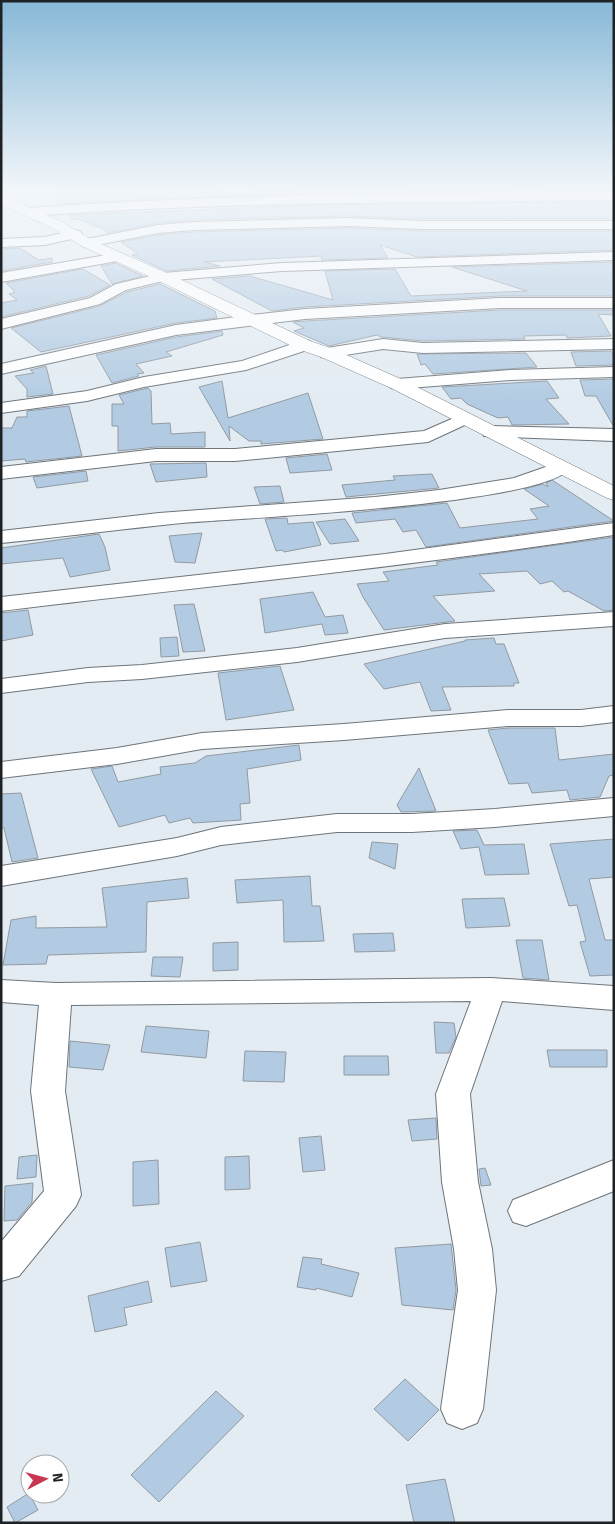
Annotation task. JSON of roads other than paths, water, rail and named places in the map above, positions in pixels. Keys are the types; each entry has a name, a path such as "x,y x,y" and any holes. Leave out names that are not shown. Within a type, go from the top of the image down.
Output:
{"highway":[{"path":"128,261 163,276 304,345 327,353 397,384 614,494"}],"street":[{"path":"1,278 95,261"},
{"path":"1,324 70,308 95,300 121,287 163,276 282,267 459,261"},
{"path":"1,369 176,330 305,314 500,303 614,303"},
{"path":"327,353 383,344 422,348 614,344"},
{"path":"1,408 88,396 144,382 246,365 304,345"},
{"path":"397,384 510,375 614,372"},
{"path":"1,473 156,455 235,456 428,436 463,419"},
{"path":"491,432 614,435"},
{"path":"1,537 183,516 329,507 420,498 516,484 537,479 560,468"},
{"path":"1,604 164,584 349,565 533,542 614,529"},
{"path":"1,686 88,675 142,672 297,655 445,631 614,618"},
{"path":"1,770 117,756 202,741 344,732 508,718 582,718 614,714"},
{"path":"1,876 177,847 221,836 270,830 337,823 412,823 614,807"},
{"path":"462,1409 477,1290 473,1249 460,1182 453,1094 491,989"},
{"path":"1,991 56,994 491,989 614,998"},
{"path":"1,1265 6,1264 63,1195 48,1091 56,994"},
{"path":"526,1211 614,1175"}]}
